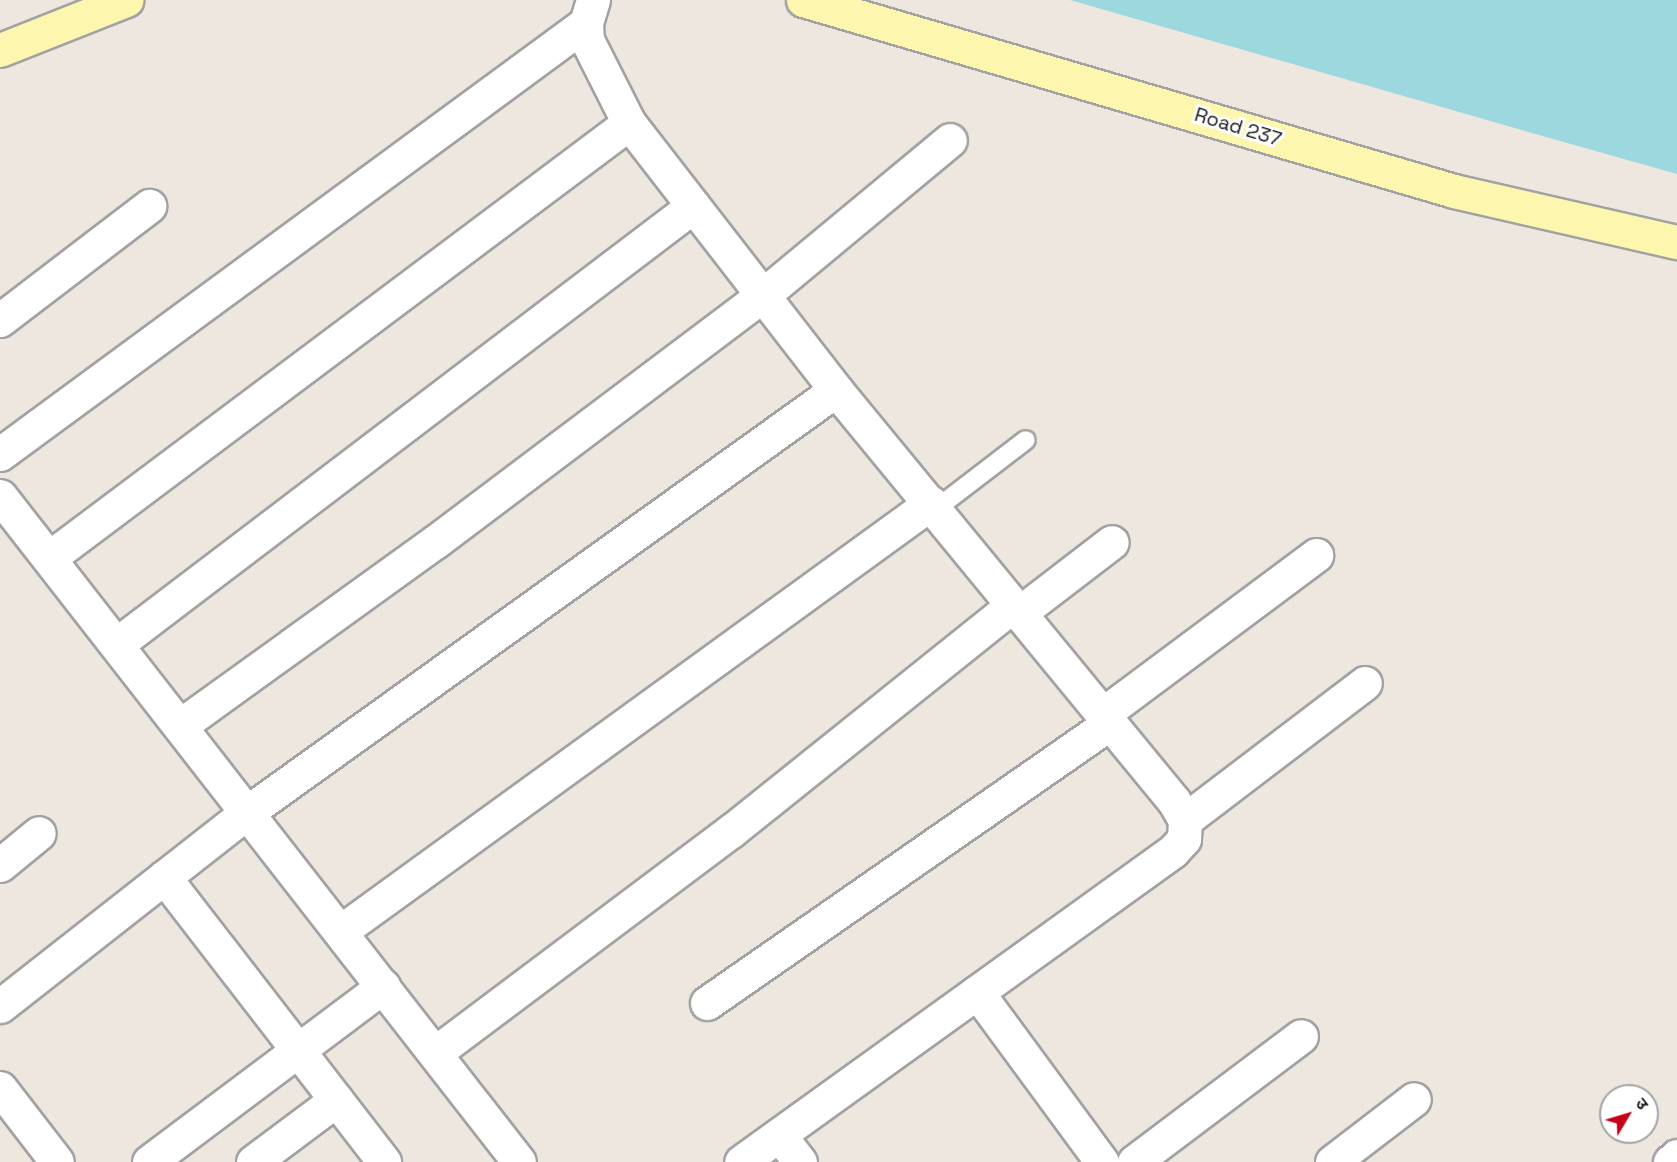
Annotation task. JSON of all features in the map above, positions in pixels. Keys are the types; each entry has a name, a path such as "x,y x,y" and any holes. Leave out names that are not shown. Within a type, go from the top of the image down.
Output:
{"street":[{"path":"0,50 126,0"},
{"name":"Road 237","path":"803,0 1454,191 1677,242"},
{"path":"590,11 587,40 628,123 836,390 933,506 1015,610 1107,718 1174,801 1185,820 1184,839 1173,851 741,1162"},
{"path":"0,454 590,11"},
{"path":"49,558 628,123"},
{"path":"181,725 435,542 762,296 950,140"},
{"path":"0,320 149,206"},
{"path":"117,644 693,206"},
{"path":"0,1006 249,811 836,390"},
{"path":"0,496 249,811 519,1162"},
{"path":"341,931 933,506"},
{"path":"435,1053 731,831 1015,610 1112,542"},
{"path":"707,1003 1107,718 1316,555"},
{"path":"1185,820 1365,683"},
{"path":"0,865 39,833"},
{"path":"164,877 384,1162"},
{"path":"149,1162 383,986"},
{"path":"977,992 1102,1162"},
{"path":"1134,1162 1300,1036"},
{"path":"0,1089 57,1162"},
{"path":"1332,1162 1414,1099"},
{"path":"253,1162 336,1100"},
{"path":"779,1135 800,1162"},
{"path":"1670,1162 1677,1156"}],"lane":[{"path":"933,506 1026,440"}],"water":[{"path":"1070,0 1677,0 1677,174 1532,133"}]}
